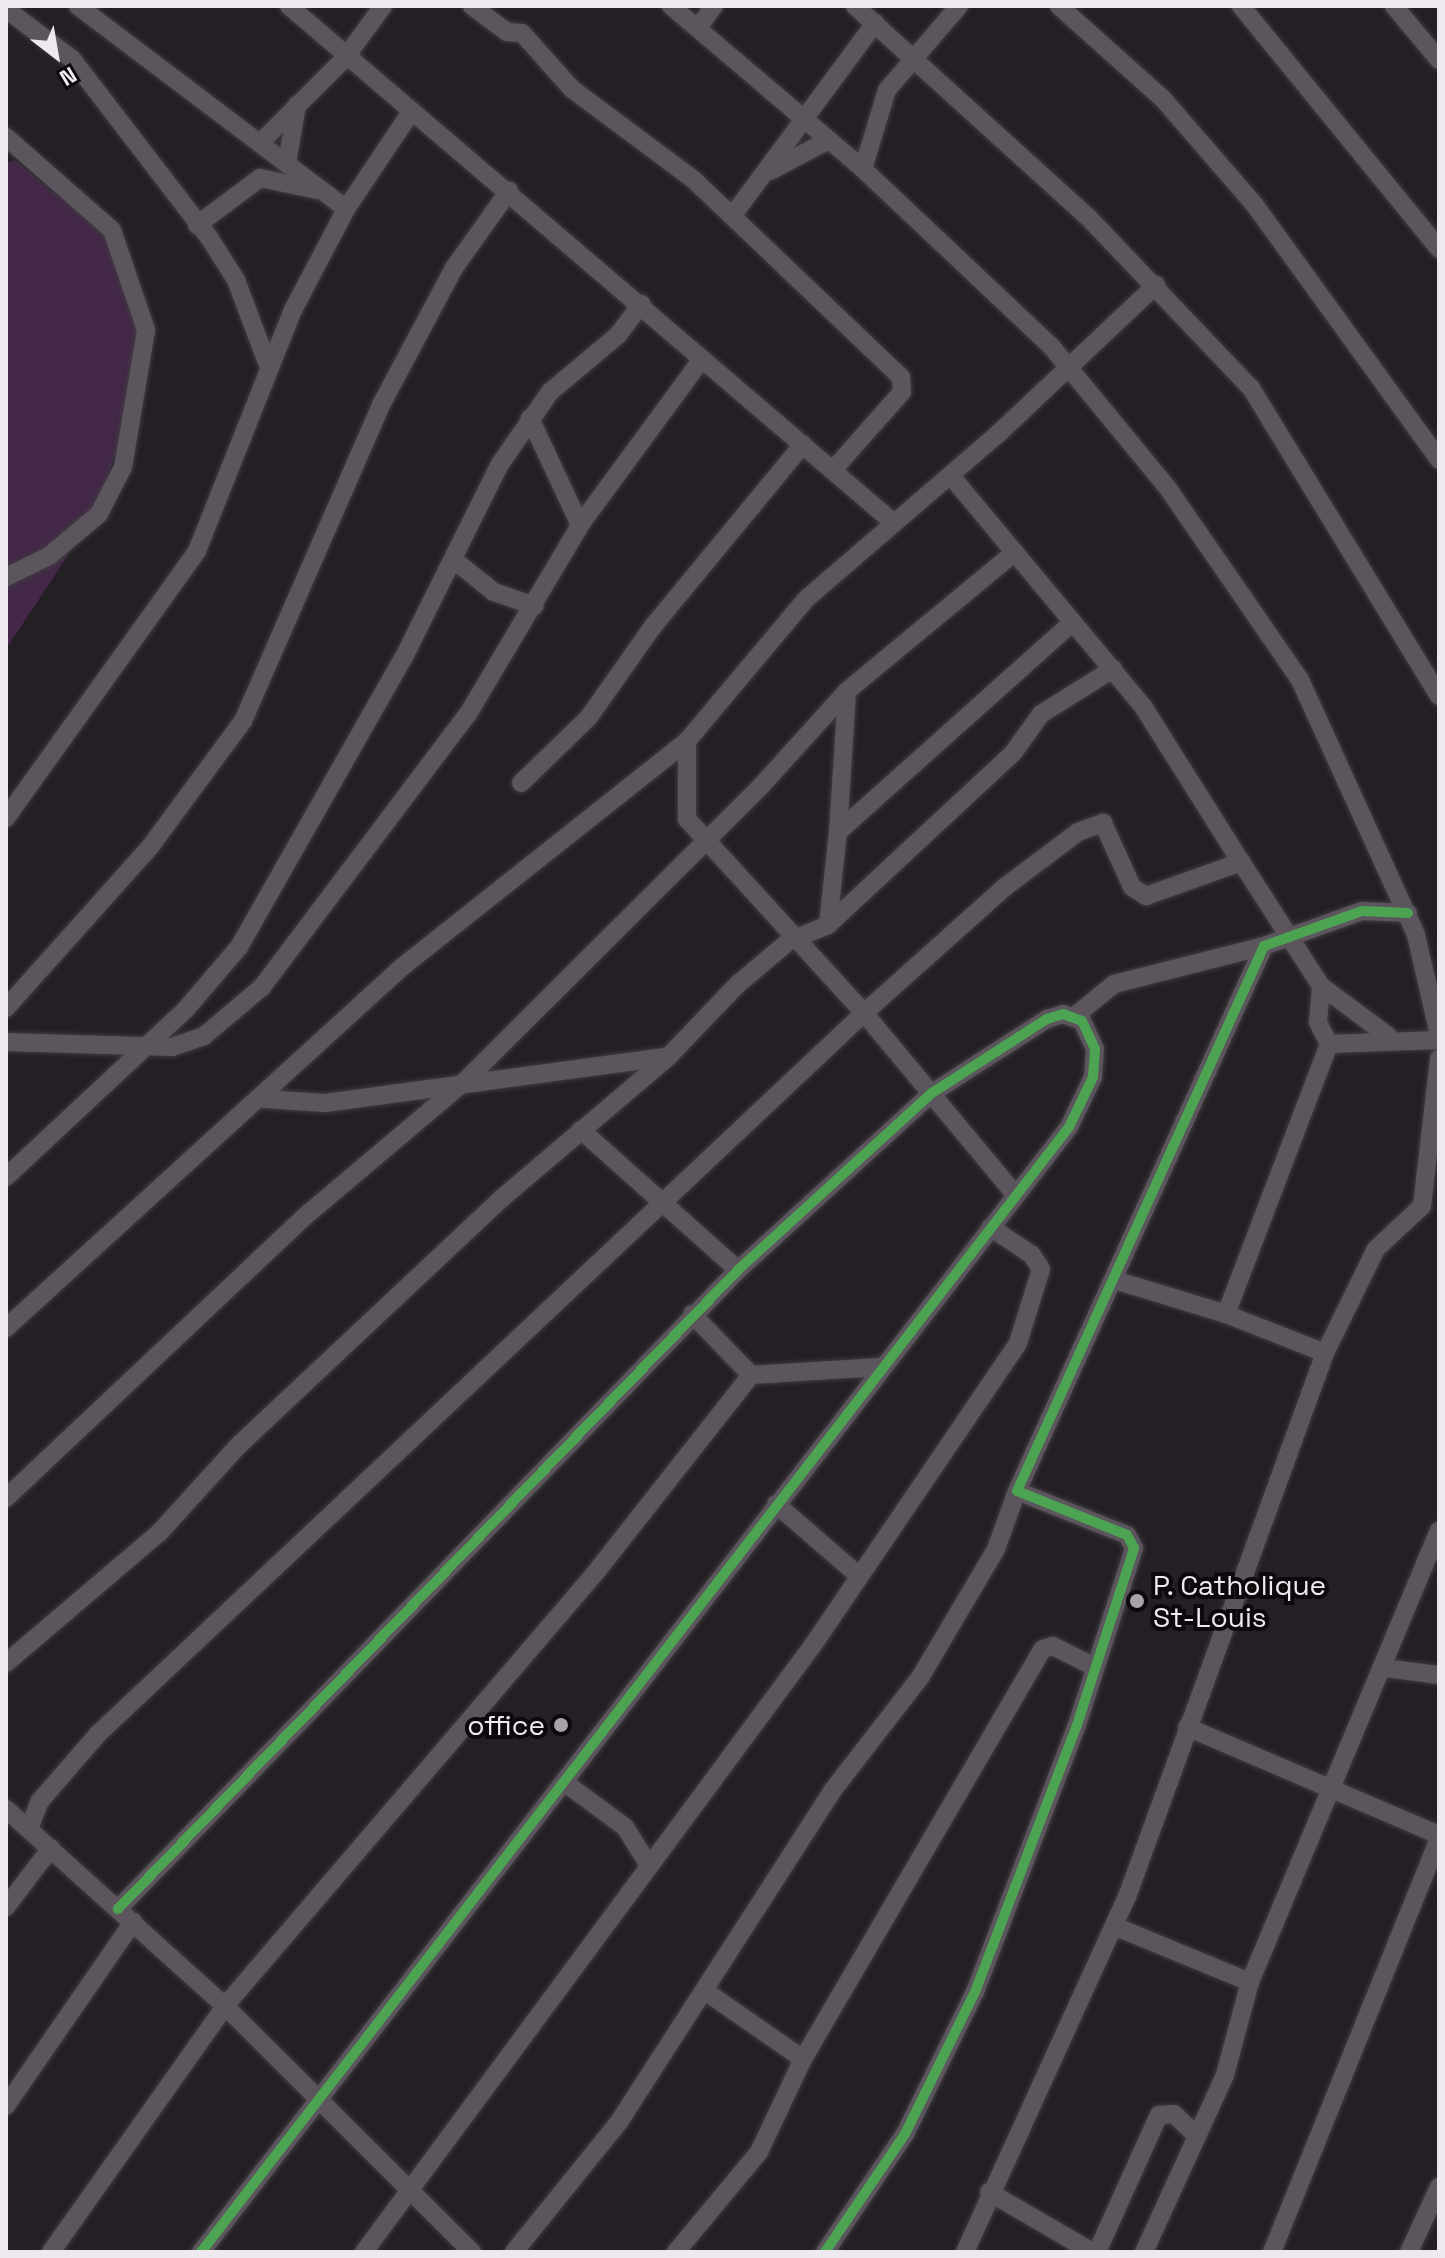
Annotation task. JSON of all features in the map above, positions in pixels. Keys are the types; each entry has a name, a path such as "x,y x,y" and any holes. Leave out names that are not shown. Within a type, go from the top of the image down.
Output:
{"street":[{"path":"78,6 346,209"},
{"path":"289,6 409,115 509,191 894,523"},
{"path":"261,142 345,58 383,6"},
{"path":"472,6 507,32 522,33 572,89 648,141 733,215 901,377 902,392 833,470"},
{"path":"671,6 700,25 804,121 863,169 1070,367 1167,487 1300,680 1408,913 1439,1037 1388,1036 1329,1044"},
{"path":"700,25 714,6"},
{"path":"855,6 915,53 1156,285 1263,405 1439,696"},
{"path":"863,169 882,101 915,53 959,6"},
{"path":"1059,6 1163,99 1254,204 1439,460"},
{"path":"1241,6 1439,249"},
{"path":"1394,6 1439,60"},
{"path":"9,13 88,77 197,225 236,280 268,365"},
{"path":"733,215 875,23"},
{"path":"287,163 297,105"},
{"path":"6,818 197,551 268,365 346,209 409,115"},
{"path":"6,137 112,230 146,330 123,467 99,514 49,556 6,577"},
{"path":"764,174 827,141"},
{"path":"197,225 260,178 320,190"},
{"path":"6,1008 141,858 243,721 382,403 454,268 509,191"},
{"path":"6,1328 264,1099 402,967 687,741 806,599 951,476 1156,285"},
{"path":"6,1177 146,1048 244,940 530,418 641,304"},
{"path":"6,1042 146,1048 204,1036 262,987 468,714 535,606 580,525 702,359"},
{"path":"530,418 580,525"},
{"path":"521,783 589,717 654,625 803,444"},
{"path":"951,476 1113,669 1241,862 1283,934 1321,986 1388,1036"},
{"path":"6,1498 303,1218 464,1082 704,841 847,691 1015,552"},
{"path":"454,560 494,592 535,606"},
{"path":"838,832 1073,622"},
{"path":"6,1663 160,1532 239,1445 581,1130 668,1057 738,984 797,937 828,925 1013,753 1041,714 1113,669"},
{"path":"828,925 838,832 847,691"},
{"path":"687,741 683,805 704,841 797,937 864,1013 1014,1193"},
{"path":"29,1829 40,1801 98,1734 669,1203 864,1013 1021,873 1098,821 1132,887 1146,896 1241,862"},
{"path":"118,1909 692,1314 932,1093 1047,1019 1075,1016 1114,984 1264,946 1283,934 1362,911 1408,913"},
{"path":"514,2252 619,2122 833,1790 921,1676 996,1549 1017,1491 1118,1281 1264,946"},
{"path":"1226,1314 1329,1044 1318,1022 1321,986"},
{"path":"201,2252 315,2102 568,1785 879,1367 1069,1127 1093,1077 1091,1036 1075,1016"},
{"path":"264,1099 325,1103 464,1082 567,1076 668,1057"},
{"path":"965,2252 989,2192 1114,1926 1325,1353 1376,1249 1422,1206 1439,1058"},
{"path":"581,1130 669,1203 738,1270"},
{"path":"364,2252 405,2191 858,1575 1028,1320 1038,1263 990,1227"},
{"path":"1118,1281 1226,1314 1325,1353"},
{"path":"692,1314 751,1375"},
{"path":"51,2252 225,2006 596,1572 751,1375 879,1367"},
{"path":"825,2252 934,2083 975,1992 1093,1666 1134,1542 1017,1491"},
{"path":"776,1504 858,1575"},
{"path":"1144,2252 1194,2133 1225,2075 1250,1982 1385,1668 1439,1531"},
{"path":"676,2252 759,2152 803,2059 1043,1649 1053,1646 1093,1666"},
{"path":"1385,1668 1439,1675"},
{"path":"1187,1727 1439,1837 1272,2252"},
{"path":"568,1785 625,1827 646,1861"},
{"path":"6,1809 225,2006 315,2102 472,2252"},
{"path":"6,1907 51,1848"},
{"path":"6,2106 133,1922"},
{"path":"1114,1926 1250,1982"},
{"path":"705,1991 803,2059"},
{"path":"989,2192 1095,2252 1159,2115 1174,2114 1194,2133"},
{"path":"1409,2252 1439,2187"}],"shaded area":[{"path":"14,160 114,241 147,351 135,404 90,522 6,649 6,164"}],"cycle path":[{"path":"825,2252 905,2134 975,1992 1077,1725 1134,1548 1127,1535 1017,1491 1264,946 1362,911 1408,913"},
{"path":"118,1909 738,1270 932,1093 1047,1019 1063,1014 1082,1021 1095,1049 1093,1077 1069,1127 201,2252"}],"place":[{"name":"P. Catholique St-Louis","path":"1137,1601"},
{"name":"office","path":"561,1725"}]}
